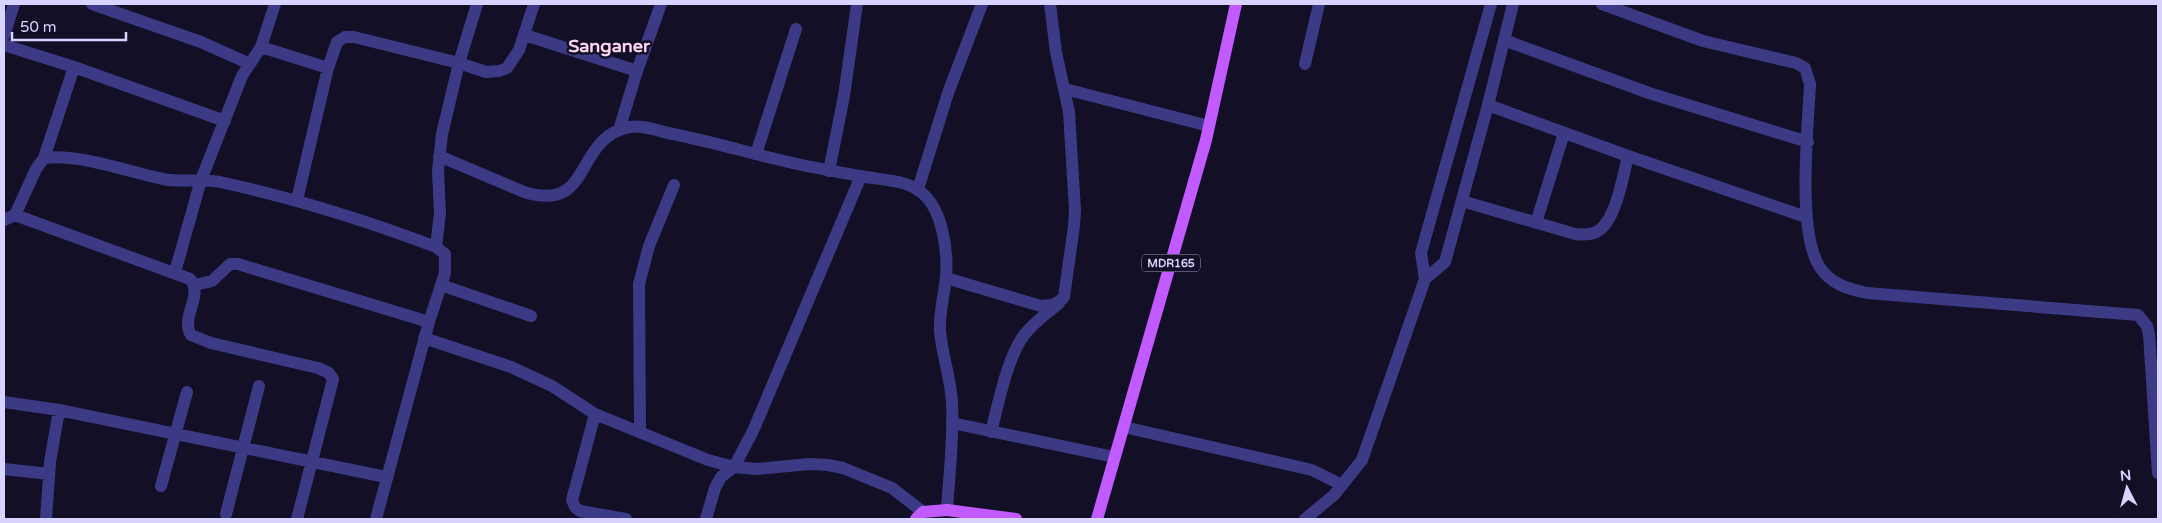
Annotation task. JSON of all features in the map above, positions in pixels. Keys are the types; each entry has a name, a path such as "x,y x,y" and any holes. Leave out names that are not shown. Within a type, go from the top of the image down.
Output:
{"main road":[{"name":"MDR165","path":"1097,519 1209,126 1236,4"},
{"path":"920,516 947,510 1016,519"}],"street":[{"path":"4,36 14,4"},
{"path":"92,4 201,42 250,64"},
{"path":"175,272 201,180 242,76 261,47 275,4"},
{"path":"436,247 440,213 439,156 442,134 459,63 477,4"},
{"path":"297,200 328,68 338,42 344,37 354,37 459,63 486,72 500,71 506,68 525,35 534,4"},
{"path":"619,130 637,70 661,4"},
{"path":"829,171 844,96 857,4"},
{"path":"918,189 948,94 982,4"},
{"path":"991,432 1009,368 1020,341 1025,333 1064,297 1074,226 1069,112 1056,52 1050,4"},
{"path":"1305,64 1319,4"},
{"path":"1305,519 1334,495 1362,460 1425,279 1421,253 1491,4"},
{"path":"1425,279 1445,262 1488,105 1513,4"},
{"path":"1602,4 1703,41 1796,63 1805,68 1810,84 1806,217 1810,241 1819,266 1832,280 1845,288 1867,293 2138,315 2146,326 2148,334 2158,473"},
{"path":"756,154 796,29"},
{"path":"525,35 637,70"},
{"path":"1504,40 1649,93 1808,142"},
{"path":"4,45 74,67 225,121"},
{"path":"261,47 328,68"},
{"path":"74,67 44,158 10,217 175,272 190,279 195,285 195,294 187,319 187,329 190,335 211,343 318,368 329,373 332,379 331,387 297,519"},
{"path":"1065,89 1209,126"},
{"path":"1488,105 1628,156 1806,217"},
{"path":"439,156 524,192 550,197 565,193 575,184 592,153 610,135 632,126 652,129 829,171 902,183 918,189 930,203 939,223 946,260 940,332 950,385 952,423 947,510"},
{"path":"1536,222 1564,133"},
{"path":"1462,201 1575,234 1585,235 1599,231 1611,216 1628,156"},
{"path":"44,158 55,157 79,160 166,180 220,182 297,200 436,247 445,254 446,263 441,285 424,338 376,519"},
{"path":"706,519 715,488 722,476 734,467 754,432 860,176"},
{"path":"640,432 640,284 649,246 674,185"},
{"path":"195,285 212,281 230,264 238,264 429,322"},
{"path":"946,278 1041,306 1060,302"},
{"path":"441,285 531,316"},
{"path":"424,338 511,367 563,392 595,414 708,460 734,467 757,468 810,464 842,468 892,488 920,516"},
{"path":"226,514 259,386"},
{"path":"161,486 188,392"},
{"path":"4,402 59,410 386,477"},
{"path":"46,519 49,474 59,410"},
{"path":"595,414 572,500 575,507 580,511 626,519"},
{"path":"952,423 1114,457"},
{"path":"1124,428 1299,466 1323,474 1342,485"},
{"path":"4,469 49,474"}],"district":[{"name":"Sanganer","path":"609,46"}]}
